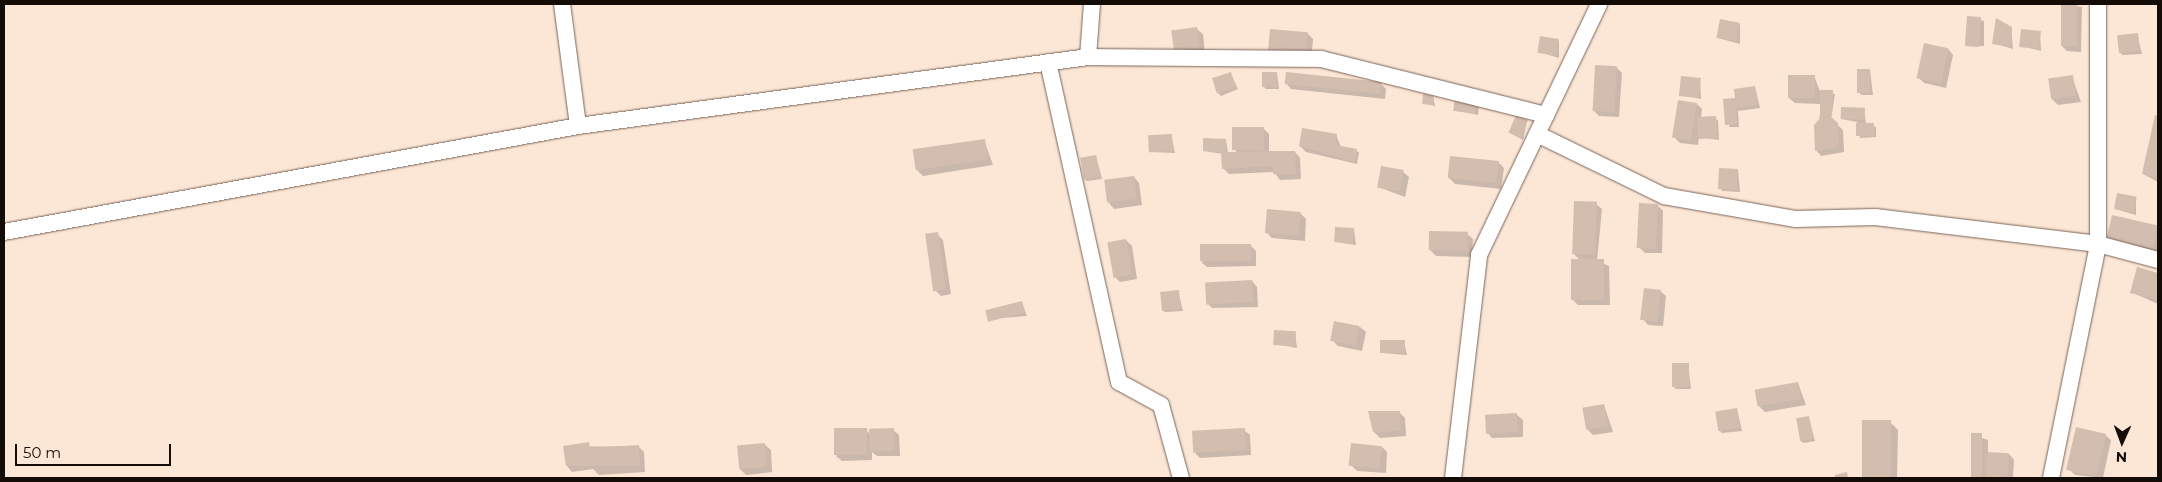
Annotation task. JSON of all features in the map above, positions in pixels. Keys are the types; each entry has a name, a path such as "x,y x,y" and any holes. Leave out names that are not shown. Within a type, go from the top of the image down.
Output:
{"street":[{"path":"562,4 578,126"},
{"path":"1088,57 1092,4"},
{"path":"1453,478 1479,255 1599,4"},
{"path":"2051,478 2098,244 2098,4"},
{"path":"4,232 578,126 1088,57 1321,59 1546,114"},
{"path":"1048,62 1118,382 1161,405 1181,478"},
{"path":"1537,134 1664,196 1796,219 1875,216 2098,244 2158,260"}],"building":[{"path":"2061,4 2077,4 2077,46 2061,46"},
{"path":"1967,16 1981,17 1979,47 1965,46"},
{"path":"1996,18 2012,27 2011,47 1992,44"},
{"path":"1720,19 1740,23 1736,41 1716,38"},
{"path":"1197,27 1200,48 1174,51 1171,31"},
{"path":"1270,29 1308,32 1306,56 1268,53"},
{"path":"2021,29 2041,31 2039,49 2019,47"},
{"path":"2138,33 2140,51 2119,53 2117,35"},
{"path":"1540,36 1559,39 1556,56 1537,53"},
{"path":"1924,43 1948,48 1941,83 1917,78"},
{"path":"1595,65 1617,66 1615,112 1593,111"},
{"path":"1857,69 1870,69 1870,93 1857,93"},
{"path":"1231,72 1236,87 1217,93 1212,78"},
{"path":"1262,72 1277,72 1277,87 1262,87"},
{"path":"1286,72 1381,82 1380,94 1285,84"},
{"path":"1788,75 1815,75 1815,98 1788,98"},
{"path":"2073,75 2076,96 2051,99 2048,78"},
{"path":"1681,76 1701,78 1699,98 1679,96"},
{"path":"1755,86 1758,105 1736,108 1737,124 1725,125 1723,99 1735,98 1734,89"},
{"path":"1820,90 1833,90 1832,116 1820,118"},
{"path":"1423,94 1434,95 1433,105 1422,104"},
{"path":"1455,98 1477,101 1475,114 1453,111"},
{"path":"1678,100 1697,103 1691,141 1672,138"},
{"path":"1841,107 1865,108 1865,120 1841,119"},
{"path":"1516,115 1528,120 1521,138 1509,132"},
{"path":"2155,115 2158,116 2158,178 2142,174"},
{"path":"1716,116 1717,138 1698,139 1697,117"},
{"path":"1831,117 1838,123 1839,147 1815,151 1814,125 1820,118"},
{"path":"1856,123 1874,123 1874,136 1856,136"},
{"path":"1232,127 1264,127 1264,150 1232,150"},
{"path":"1302,128 1337,134 1335,145 1357,149 1355,162 1299,146"},
{"path":"1172,134 1173,151 1149,152 1148,135"},
{"path":"1203,138 1226,139 1226,152 1295,151 1296,174 1273,174 1273,166 1222,169 1221,152 1203,151"},
{"path":"985,139 988,160 916,170 913,149"},
{"path":"1096,155 1100,177 1084,179 1080,158"},
{"path":"1450,156 1499,161 1496,183 1448,178"},
{"path":"1381,166 1404,170 1400,192 1377,188"},
{"path":"1719,168 1738,169 1737,190 1718,189"},
{"path":"1134,176 1137,199 1107,202 1104,180"},
{"path":"2117,193 2137,197 2134,213 2114,209"},
{"path":"1574,201 1597,202 1595,255 1572,254"},
{"path":"1639,203 1658,204 1656,249 1637,248"},
{"path":"1267,209 1301,212 1299,236 1265,233"},
{"path":"2112,215 2158,226 2152,249 2107,238"},
{"path":"1335,227 1354,228 1353,243 1334,242"},
{"path":"1429,231 1468,232 1468,251 1429,250"},
{"path":"938,232 946,289 933,291 925,234"},
{"path":"1126,239 1132,274 1114,278 1107,242"},
{"path":"1200,244 1251,244 1251,261 1200,261"},
{"path":"1571,259 1604,259 1604,300 1571,300"},
{"path":"2137,267 2158,273 2158,300 2130,293"},
{"path":"1252,280 1253,302 1206,304 1205,282"},
{"path":"1644,288 1661,290 1657,322 1640,320"},
{"path":"1179,290 1181,309 1162,311 1160,292"},
{"path":"1022,301 1025,313 988,322 985,310"},
{"path":"1334,321 1360,326 1356,346 1330,341"},
{"path":"1274,330 1296,331 1295,346 1273,345"},
{"path":"1380,340 1405,340 1405,353 1380,353"},
{"path":"1672,363 1689,363 1689,387 1672,387"},
{"path":"1798,382 1801,399 1758,406 1755,390"},
{"path":"1604,404 1608,426 1586,429 1582,408"},
{"path":"1737,408 1740,428 1718,431 1715,411"},
{"path":"1368,411 1400,411 1401,431 1373,432"},
{"path":"1517,413 1518,432 1486,434 1485,415"},
{"path":"1809,416 1813,439 1800,441 1796,418"},
{"path":"1862,420 1891,420 1891,478 1862,478"},
{"path":"2076,427 2106,434 2096,477 2066,470"},
{"path":"834,428 867,428 867,455 834,455"},
{"path":"894,428 895,451 870,452 869,429"},
{"path":"1245,428 1246,450 1193,453 1192,431"},
{"path":"1971,433 1982,433 1982,478 1971,478"},
{"path":"589,442 590,448 639,445 640,466 566,466 563,446"},
{"path":"765,443 767,467 739,469 737,445"},
{"path":"1351,443 1382,446 1379,469 1349,466"},
{"path":"1987,452 2009,453 2008,478 1986,477"},
{"path":"1847,472 1848,478 1835,478 1835,475"}]}
